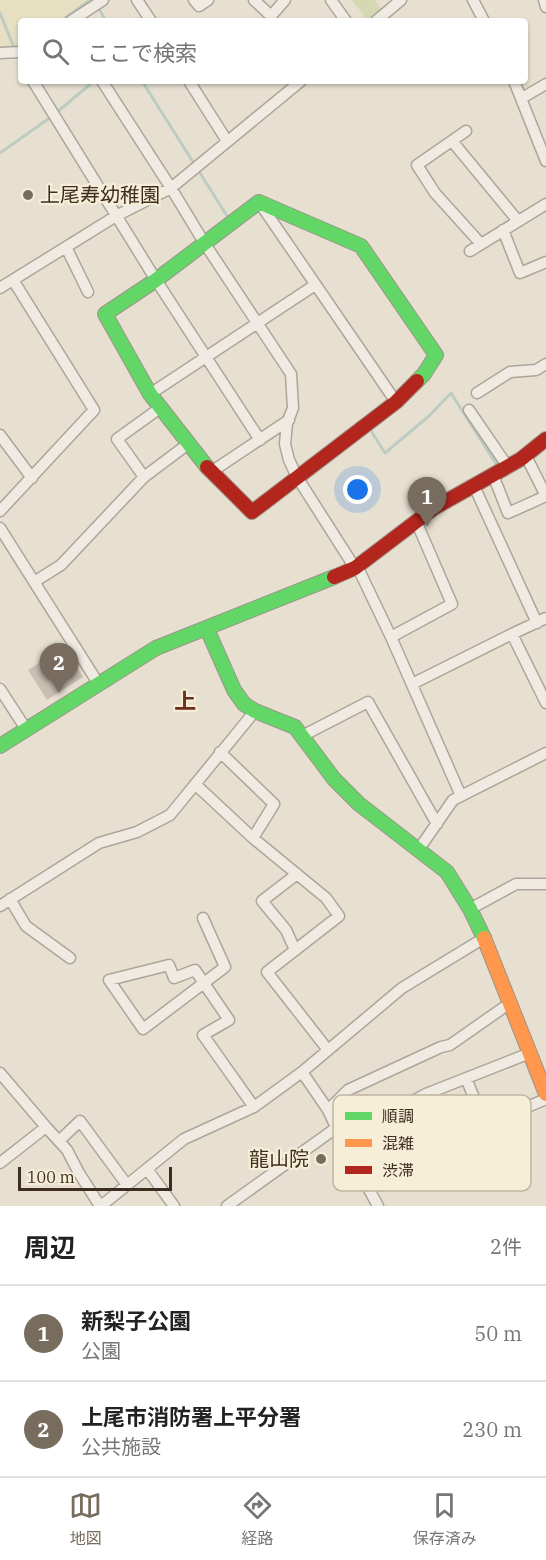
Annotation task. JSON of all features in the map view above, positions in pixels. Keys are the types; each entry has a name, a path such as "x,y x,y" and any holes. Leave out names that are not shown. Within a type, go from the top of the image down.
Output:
{"street":[{"path":"76,18 103,0"},
{"path":"137,0 149,18"},
{"path":"194,0 199,6 208,0"},
{"path":"254,0 271,16 285,0"},
{"path":"331,0 344,18"},
{"path":"381,0 388,11"},
{"path":"380,18 402,0"},
{"path":"473,0 482,18"},
{"path":"544,0 546,7"},
{"path":"0,53 18,54"},
{"path":"35,84 156,280 260,440"},
{"path":"104,84 257,325 291,374 293,408 288,420 285,444 289,460 297,477 356,567 391,637 461,796"},
{"path":"191,84 227,141"},
{"path":"0,288 116,216 171,188 297,84"},
{"path":"515,84 546,161"},
{"path":"522,98 546,84"},
{"path":"466,131 417,165 435,193 481,244"},
{"path":"452,141 518,221"},
{"path":"259,202 362,246 436,355 424,374 396,402 252,512 211,472 160,408 105,314 156,280 259,202"},
{"path":"259,202 396,402"},
{"path":"470,251 546,204"},
{"path":"503,230 520,273 546,262"},
{"path":"66,247 88,292"},
{"path":"0,511 94,410 13,280"},
{"path":"150,394 315,285"},
{"path":"477,393 510,372 536,370 546,364"},
{"path":"144,477 117,439 160,408"},
{"path":"469,410 508,467"},
{"path":"211,472 288,420"},
{"path":"0,435 32,478"},
{"path":"0,746 156,648 356,567 434,508 526,456 546,439"},
{"path":"34,582 61,565 144,477 188,444"},
{"path":"493,475 508,513 546,496 526,456"},
{"path":"412,684 541,620 474,486"},
{"path":"391,637 452,604 416,521"},
{"path":"0,528 98,683"},
{"path":"207,629 234,690 244,704 255,711 295,727 334,779 359,804 447,872 470,909 484,938 531,1053 542,1073 546,1097 531,1104"},
{"path":"512,634 546,703"},
{"path":"0,688 26,729"},
{"path":"302,736 368,702 437,824"},
{"path":"0,906 99,843 137,832 170,814 255,711"},
{"path":"220,752 274,804 253,838"},
{"path":"419,849 453,800 546,753"},
{"path":"195,784 253,838 326,898 339,916 267,972 328,1050"},
{"path":"295,950 286,930 262,901 297,874"},
{"path":"470,909 516,884 541,884 546,875"},
{"path":"10,899 26,926 70,958"},
{"path":"203,918 225,967 203,984 143,1029 109,980 169,965 174,978 195,970 203,984 229,1020 203,1035 254,1107"},
{"path":"0,1073 67,1150 78,1173 100,1206 184,1139 254,1107 302,1072 402,988 484,938"},
{"path":"343,1095 348,1090 441,1047 450,1045 510,1003"},
{"path":"424,1095 531,1053"},
{"path":"302,1072 333,1121"},
{"path":"466,1078 473,1095"},
{"path":"328,1110 333,1105"},
{"path":"59,1141 80,1121 127,1185"},
{"path":"0,1163 46,1127"},
{"path":"227,1206 242,1202 333,1130"},
{"path":"147,1168 174,1206"},
{"path":"370,1191 378,1206"}],"shaded area":[{"path":"0,0 94,0 72,18 18,18 18,50 0,53"}],"green space":[{"path":"352,0 375,0 382,10 372,18 366,18"}],"building":[{"path":"64,647 83,677 47,700 28,670"}],"waterway":[{"path":"65,18 90,0"},
{"path":"98,7 104,18"},
{"path":"0,13 15,50"},
{"path":"56,113 90,84"},
{"path":"144,84 229,219"},
{"path":"0,153 51,117"},
{"path":"371,431 385,453 429,416 451,393 498,467"}],"traffic: fast":[{"path":"259,202 361,246 436,355 417,381"},
{"path":"207,467 150,394 105,314 156,280 259,202"},
{"path":"0,746 156,648 334,577"},
{"path":"207,629 234,690 244,704 255,711 295,727 334,779 359,804 447,872 470,909 484,938"}],"traffic: slow":[{"path":"484,938 546,1094"}],"traffic: jam":[{"path":"207,467 252,512 396,402 417,381"},
{"path":"334,577 355,568 434,508 521,459 546,439"}],"place":[{"name":"上尾寿幼稚園","path":"28,195"},
{"name":"新梨子公園","path":"427,527"},
{"name":"上尾市消防署上平分署","path":"59,693"},
{"name":"龍山院","path":"321,1159"}],"district":[{"name":"上","path":"185,701"}]}
